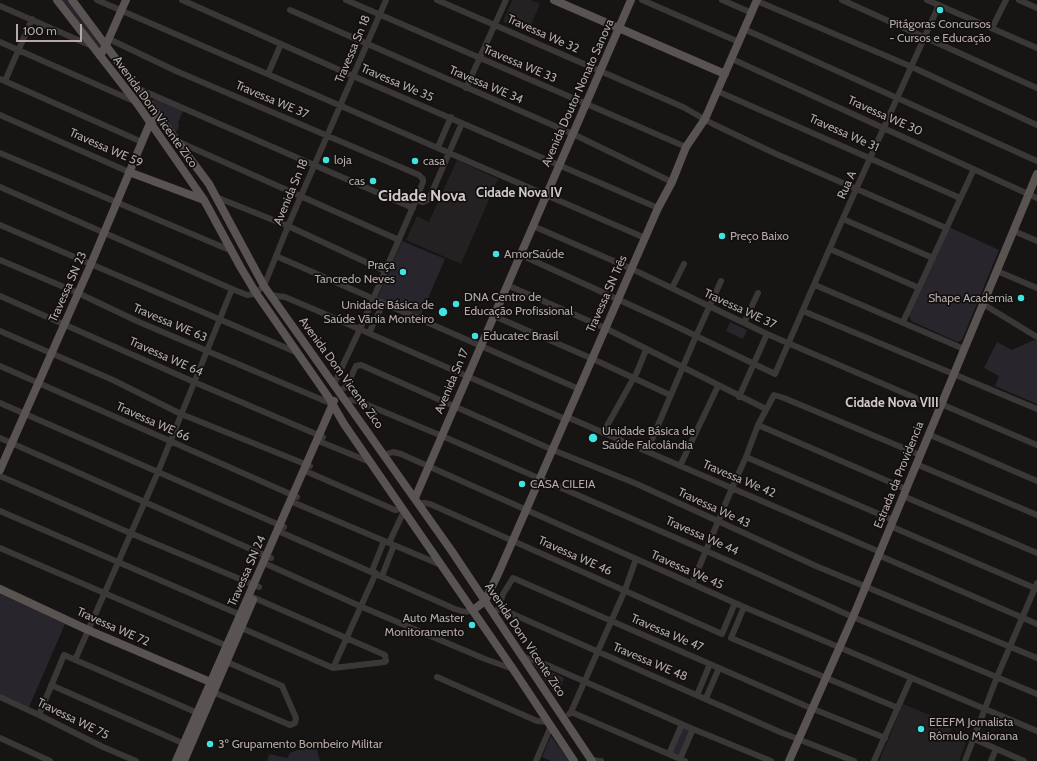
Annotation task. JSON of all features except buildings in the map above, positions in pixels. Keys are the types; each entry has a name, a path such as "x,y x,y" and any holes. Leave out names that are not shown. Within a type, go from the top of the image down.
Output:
{"main road":[{"name":"Avenida Dom Vicente Zico","path":"57,0 136,102 204,200 256,293 335,408 370,463 441,565 450,571 474,610"},
{"name":"Avenida Dom Vicente Zico","path":"72,0 108,42 138,89 208,184 270,296 417,501 485,601 496,611 521,656 592,761"},
{"path":"100,56 108,42 126,0"},
{"path":"554,0 724,74"},
{"name":"Avenida Doutor Nonato Sanova","path":"546,195 631,0"},
{"name":"Travessa SN Três","path":"485,601 513,541 658,208 672,182 686,147 705,119 757,0"},
{"path":"150,123 159,117"},
{"name":"Travessa SN 23","path":"0,470 91,264 150,123"},
{"name":"Travessa WE 59","path":"129,172 204,200"},
{"name":"Estrada da Providencia","path":"789,761 853,617 982,304 1014,231 1033,196 1037,174"},
{"name":"Avenida Sn 17","path":"428,467 546,195"},
{"name":"Travessa SN 24","path":"214,686 227,646 252,597 293,499 335,408 339,391"},
{"name":"Travessa SN 24","path":"335,408 346,401"},
{"path":"350,433 352,425 357,424 364,426"},
{"path":"417,501 428,467"},
{"name":"Travessa WE 72","path":"0,589 214,686"},
{"path":"485,601 474,610 574,761"},
{"name":"Travessa SN 24","path":"176,761 187,745 214,686 227,662 238,627"},
{"name":"Travessa SN 24","path":"184,761 187,745"}],"street":[{"path":"97,0 645,238"},
{"name":"Travessa We 35","path":"182,0 559,165"},
{"name":"Travessa WE 33","path":"346,0 686,147"},
{"name":"Travessa Sn 18","path":"340,106 386,0"},
{"name":"Travessa We 32","path":"437,0 683,107 705,119"},
{"path":"466,88 506,0"},
{"path":"642,0 739,42"},
{"path":"722,0 752,13"},
{"path":"757,0 912,67 1037,125"},
{"path":"842,0 1037,88"},
{"path":"927,0 1037,48"},
{"path":"992,28 1006,0"},
{"path":"1019,0 1037,8"},
{"name":"Rua A","path":"753,364 775,374 939,5"},
{"path":"0,6 92,46"},
{"name":"Travessa WE 34","path":"290,10 573,134 672,182"},
{"path":"32,19 2,80 142,142"},
{"path":"744,29 1037,161"},
{"path":"0,42 136,102"},
{"name":"Travessa WE 37","path":"108,42 419,175 423,179 423,182 416,200"},
{"path":"268,74 281,44"},
{"name":"Travessa WE 30","path":"732,59 1033,196"},
{"path":"138,89 413,208"},
{"name":"Travessa We 31","path":"717,91 960,198"},
{"name":"Avenida Sn 18","path":"264,286 288,226 340,106"},
{"name":"Travessa WE 59","path":"0,115 129,172"},
{"path":"438,147 451,118"},
{"path":"705,119 774,153 946,228"},
{"path":"334,384 360,329 416,200 423,202 429,199 462,123"},
{"path":"177,142 399,240"},
{"path":"0,153 232,251"},
{"path":"559,165 658,208"},
{"path":"903,322 974,169"},
{"path":"0,187 232,289 250,295 256,293 264,286"},
{"path":"216,197 288,226 385,271"},
{"path":"843,219 933,258"},
{"path":"0,225 298,353"},
{"name":"Travessa WE 37","path":"533,226 632,269 767,334 1037,445"},
{"path":"1014,231 1037,241"},
{"path":"830,249 918,288"},
{"path":"521,255 618,299 753,364"},
{"path":"276,256 579,389"},
{"name":"Travessa WE 63","path":"0,260 78,293 139,322 335,408"},
{"path":"672,288 684,264"},
{"path":"997,271 1037,288"},
{"path":"647,451 670,395 721,281"},
{"path":"815,284 964,349"},
{"path":"507,285 605,328 739,397 766,409"},
{"path":"75,660 158,472 232,289"},
{"path":"744,323 758,293"},
{"name":"Travessa WE 64","path":"0,296 320,438 370,463"},
{"path":"270,296 285,297 566,418"},
{"path":"370,333 383,304"},
{"path":"982,304 1037,337"},
{"path":"803,312 1037,409"},
{"path":"494,316 670,395"},
{"path":"0,331 113,380 181,414 307,468 394,510 403,509"},
{"path":"739,397 767,334"},
{"path":"603,432 633,379 646,350"},
{"path":"339,391 346,387 356,366 360,365 553,450"},
{"name":"Travessa WE 66","path":"0,366 170,441 293,499"},
{"path":"680,466 718,386"},
{"path":"692,584 758,426 774,395 920,455"},
{"path":"346,401 358,401 540,479"},
{"path":"0,403 158,472 376,574 460,611 465,612 474,610"},
{"name":"Travessa We 42","path":"566,418 603,432 732,488 1037,624"},
{"path":"758,426 1037,553"},
{"path":"928,434 1037,481"},
{"path":"0,438 145,502 362,607 473,654 513,669"},
{"name":"Travessa We 43","path":"553,450 637,484 718,522 865,587 1037,658"},
{"path":"384,455 393,452 398,453 526,511"},
{"path":"746,457 1036,587 997,677 965,761"},
{"path":"916,464 1037,515"},
{"path":"0,476 256,586"},
{"name":"Travessa We 44","path":"540,479 853,617 1037,694"},
{"path":"293,499 441,565"},
{"name":"Travessa WE 46","path":"417,501 430,504 722,634 735,603"},
{"path":"334,668 362,607 403,509"},
{"name":"Travessa We 45","path":"526,511 839,648 1037,730"},
{"path":"0,512 243,616"},
{"path":"376,574 389,543"},
{"path":"0,548 227,646"},
{"path":"564,719 571,712 612,622 636,559"},
{"name":"Travessa We 47","path":"496,611 503,594 513,578 612,622 885,738"},
{"path":"238,627 334,668 385,662 386,655 252,597"},
{"path":"744,607 731,638 898,708"},
{"name":"Travessa WE 48","path":"496,611 697,694 780,732 799,738 854,761"},
{"path":"39,714 65,655 201,715"},
{"path":"521,656 531,658 693,729 771,761"},
{"name":"Travessa WE 72","path":"214,686 290,725 295,723 296,718 282,686 227,662"},
{"path":"697,694 710,664"},
{"path":"706,698 719,668"},
{"path":"437,677 537,721 550,724 536,761"},
{"path":"874,761 911,678"},
{"path":"51,685 187,745"},
{"name":"Travessa WE 75","path":"0,697 39,714 103,747 136,761"},
{"path":"571,712 683,760 693,729"},
{"path":"669,754 682,724"},
{"path":"0,738 50,761"},
{"path":"974,739 1024,761"},
{"path":"991,761 996,749"},
{"path":"592,761 601,761"}],"shaded area":[{"path":"62,0 67,0 102,48 100,49"},
{"path":"512,0 531,0 540,4 528,32 503,22"},
{"path":"157,99 183,111 178,123 178,130 175,132 151,100"},
{"path":"457,160 498,179 461,264 406,240 417,216 429,222"},
{"path":"949,227 999,250 962,340 958,342 911,321 909,315"},
{"path":"402,241 445,259 420,317 377,299"},
{"path":"730,322 747,330 743,339 726,331"},
{"path":"1034,340 1037,341 1037,404 995,386 999,376 984,368 997,342 1012,350"},
{"path":"0,594 65,624 29,707 0,694"},
{"path":"533,663 564,678 557,697"},
{"name":"EEEFM Jornalista Rômulo Maiorana","path":"903,704 952,724 949,735 966,742 959,761 879,761"},
{"path":"683,727 690,730 678,756 672,753"},
{"path":"551,736 569,761 551,761 542,757"},
{"path":"315,743 320,761 267,761 269,754 287,758 290,753"}],"place":[{"name":"Pitágoras Concursos - Cursos e Educação","path":"940,10"},
{"name":"loja","path":"326,160"},
{"name":"casa","path":"415,161"},
{"name":"cas","path":"373,181"},
{"name":"Preço Baixo","path":"722,236"},
{"name":"AmorSaúde","path":"496,254"},
{"name":"Praça Tancredo Neves","path":"403,272"},
{"name":"Shape Academia","path":"1021,298"},
{"name":"DNA Centro de Educação Profissional","path":"456,304"},
{"name":"Unidade Básica de Saúde Vãnia Monteiro","path":"443,312"},
{"name":"Educatec Brasil","path":"475,336"},
{"name":"Unidade Básica de Saúde Falcolândia","path":"593,438"},
{"name":"CASA CILEIA","path":"522,484"},
{"name":"Auto Master Monitoramento","path":"472,625"},
{"name":"EEEFM Jornalista Rômulo Maiorana","path":"921,729"},
{"name":"3º Grupamento Bombeiro Militar","path":"210,744"}],"district":[{"name":"Cidade Nova IV","path":"519,193"},
{"name":"Cidade Nova","path":"422,196"},
{"name":"Cidade Nova VIII","path":"892,403"}]}
